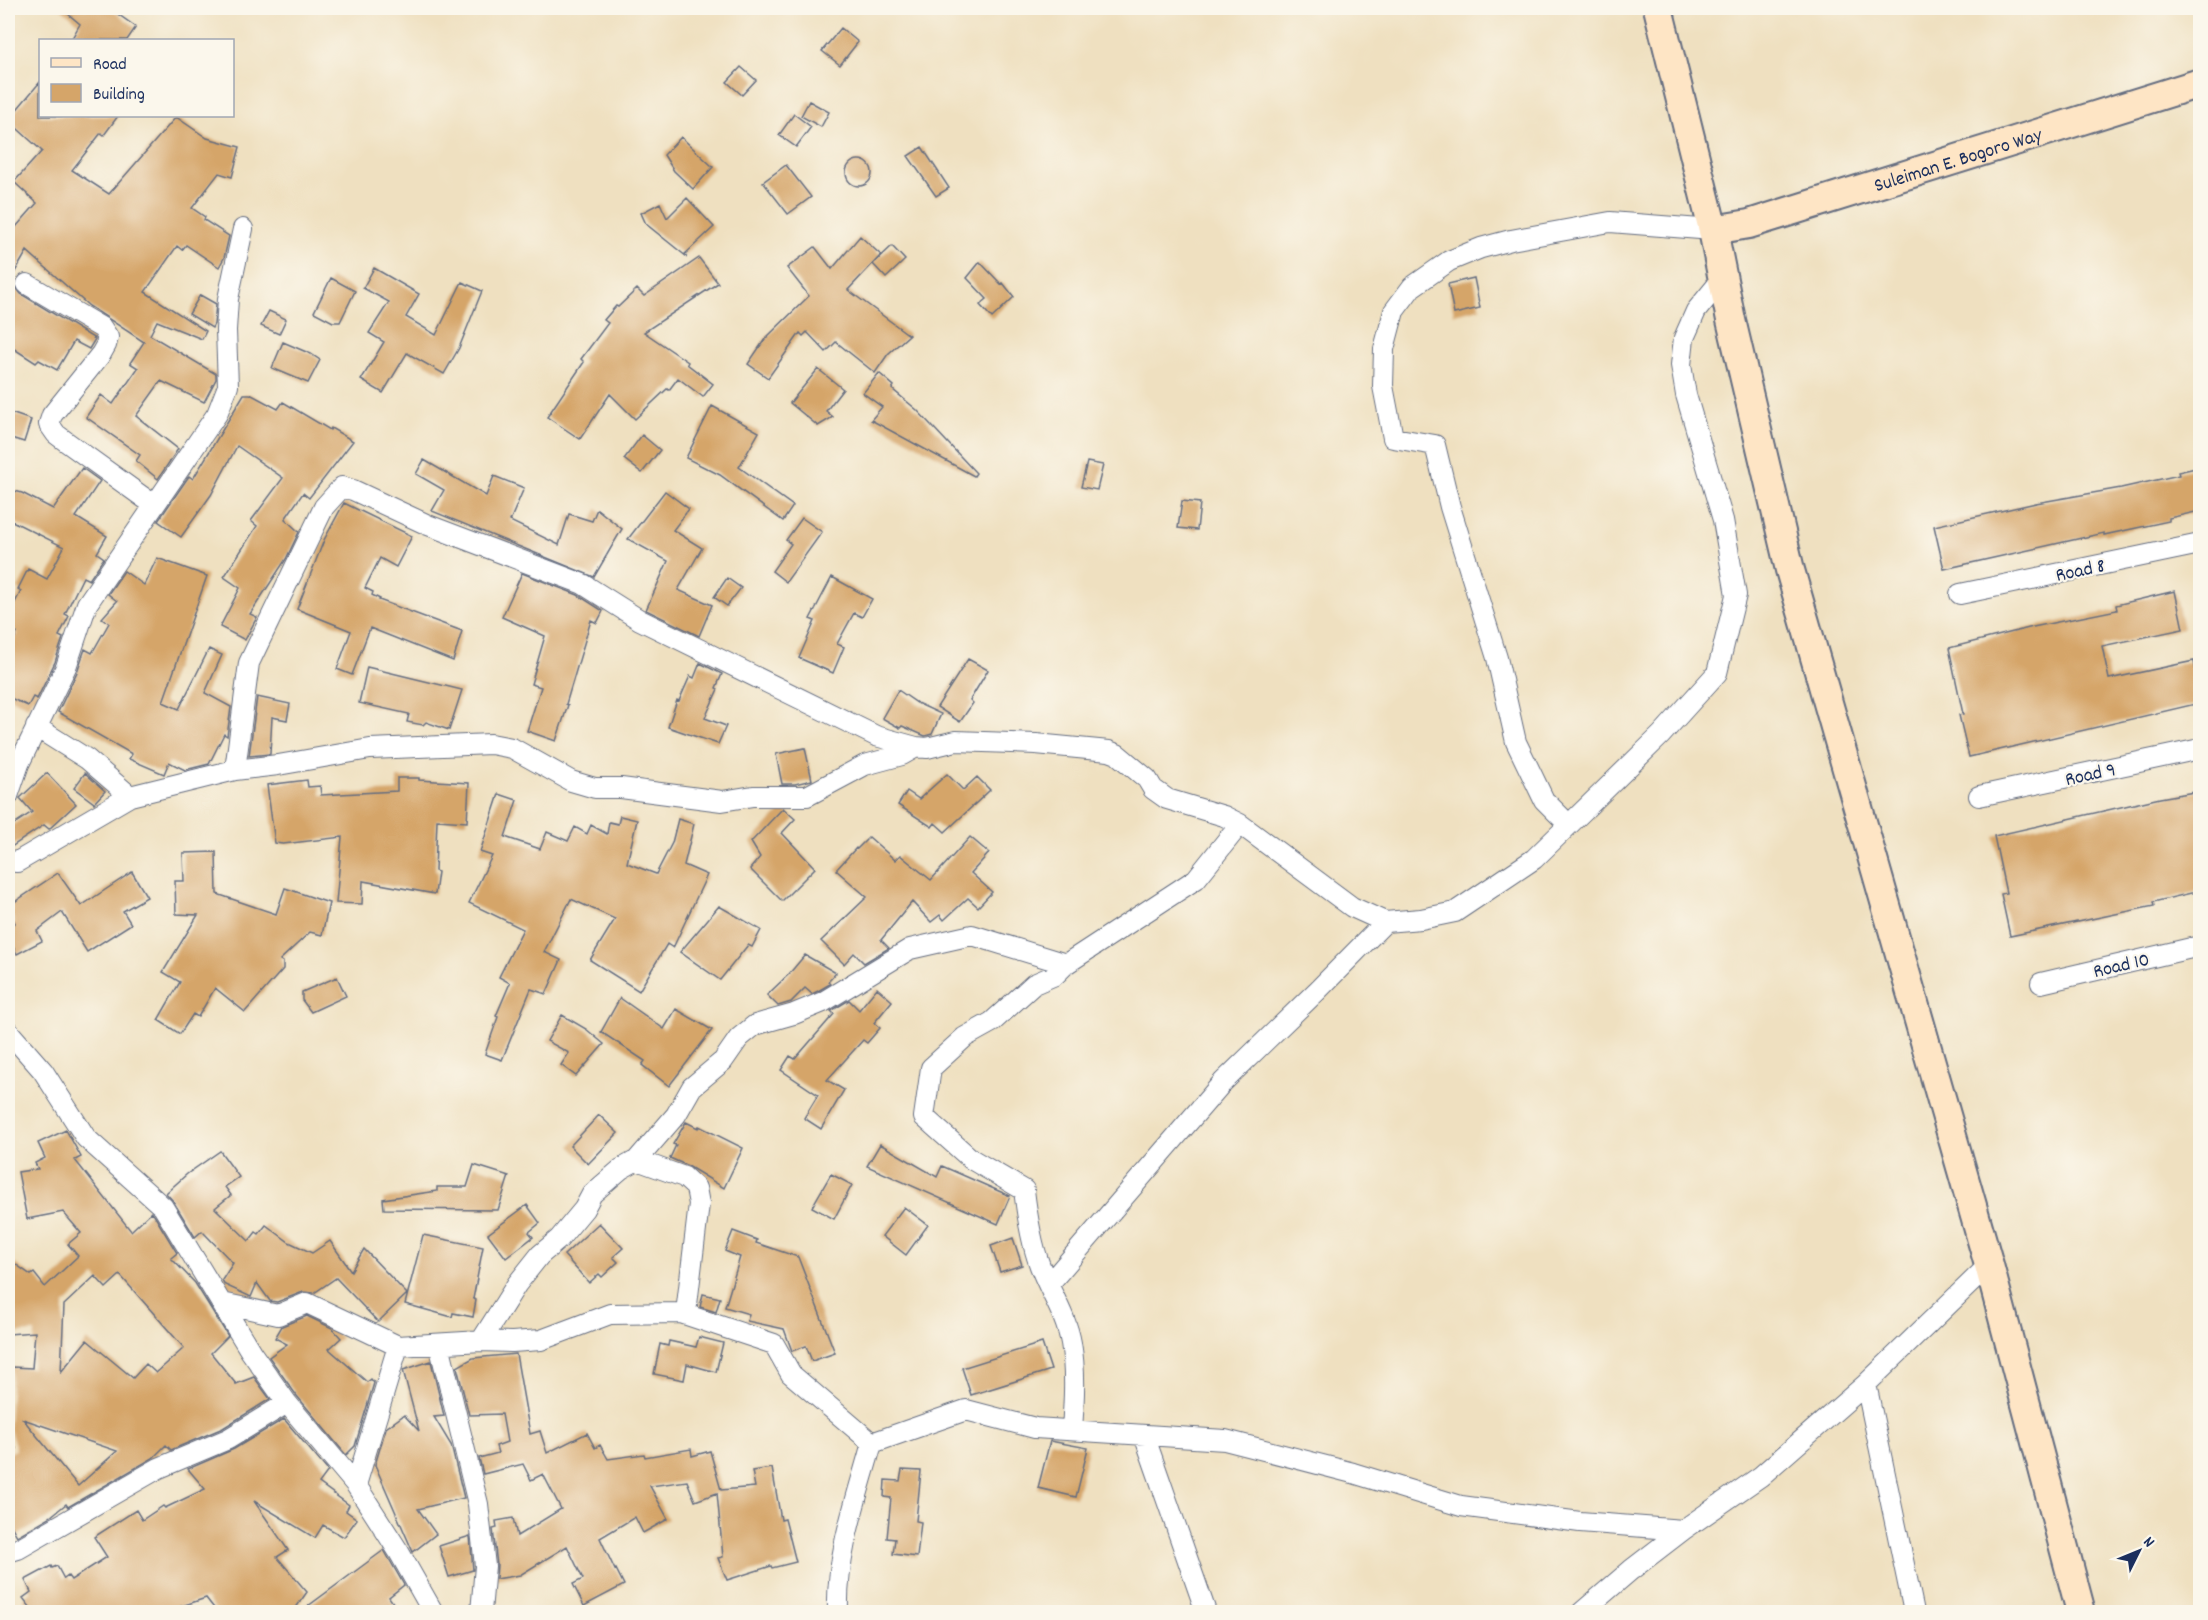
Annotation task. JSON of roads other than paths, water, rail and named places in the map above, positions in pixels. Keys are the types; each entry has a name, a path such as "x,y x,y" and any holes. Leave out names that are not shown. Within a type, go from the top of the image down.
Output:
{"main road":[{"path":"1658,8 1713,230 1790,570 1989,1265 2080,1612"},
{"name":"Suleiman E. Bogoro Way","path":"1713,230 1749,224 2200,83"}],"street":[{"path":"1568,824 1544,800 1516,742 1497,658 1450,507 1435,445 1393,438 1383,386 1383,349 1394,311 1412,288 1449,261 1481,248 1511,240 1610,222 1713,230"},
{"path":"8,796 18,764 66,667 87,604 217,414 228,386 226,330 228,299 243,229"},
{"path":"235,770 249,663 324,507 342,487 428,525 583,584 640,620 876,736 927,748 956,741 1036,744 1109,751 1117,754 1147,779 1153,789 1167,799 1224,816 1240,824 1352,907 1385,922 1421,919 1455,912 1534,859 1661,735 1717,673 1736,595 1723,520 1686,395 1681,365 1684,338 1696,311 1723,278"},
{"path":"27,284 102,328 108,336 101,354 52,415 49,424 56,434 154,505"},
{"name":"Road 8","path":"1960,594 2200,544"},
{"path":"36,727 87,759 130,796"},
{"path":"8,861 16,862 130,796 235,770 370,749 491,744 512,748 571,781 595,788 722,801 753,796 807,796 865,765 902,755 916,747"},
{"name":"Road 9","path":"1979,796 2200,749"},
{"path":"1072,1430 1075,1385 1071,1342 1056,1299 1040,1266 1028,1220 1024,1190 971,1159 924,1117 931,1068 965,1037 992,1022 1034,984 1055,975 1066,964 1196,879 1240,824"},
{"path":"1049,1284 1223,1082 1385,922"},
{"path":"481,1341 517,1284 540,1255 559,1239 584,1209 592,1194 621,1169 637,1160 676,1115 692,1087 723,1061 739,1038 755,1025 794,1014 823,1002 910,949 972,935 1066,964"},
{"name":"Road 10","path":"2041,983 2200,946"},
{"path":"8,1031 44,1071 87,1137 163,1207 251,1352 287,1403 356,1485 399,1551 433,1612"},
{"path":"637,1160 684,1177 696,1188 699,1204 686,1313"},
{"path":"1582,1612 1683,1530 1761,1476 1866,1384 1989,1265"},
{"path":"222,1303 278,1315 307,1303 398,1346 542,1340 610,1314 686,1313 774,1344 791,1374 872,1443"},
{"path":"439,1344 478,1504 485,1566 481,1612"},
{"path":"356,1485 398,1346"},
{"path":"1866,1384 1914,1612"},
{"path":"8,1552 18,1549 159,1468 228,1439 287,1403"},
{"path":"872,1443 966,1410 1035,1428 1225,1440 1353,1473 1461,1506 1580,1522 1683,1530"},
{"path":"1144,1435 1206,1612"},
{"path":"838,1612 837,1598 842,1550 872,1443"}]}
